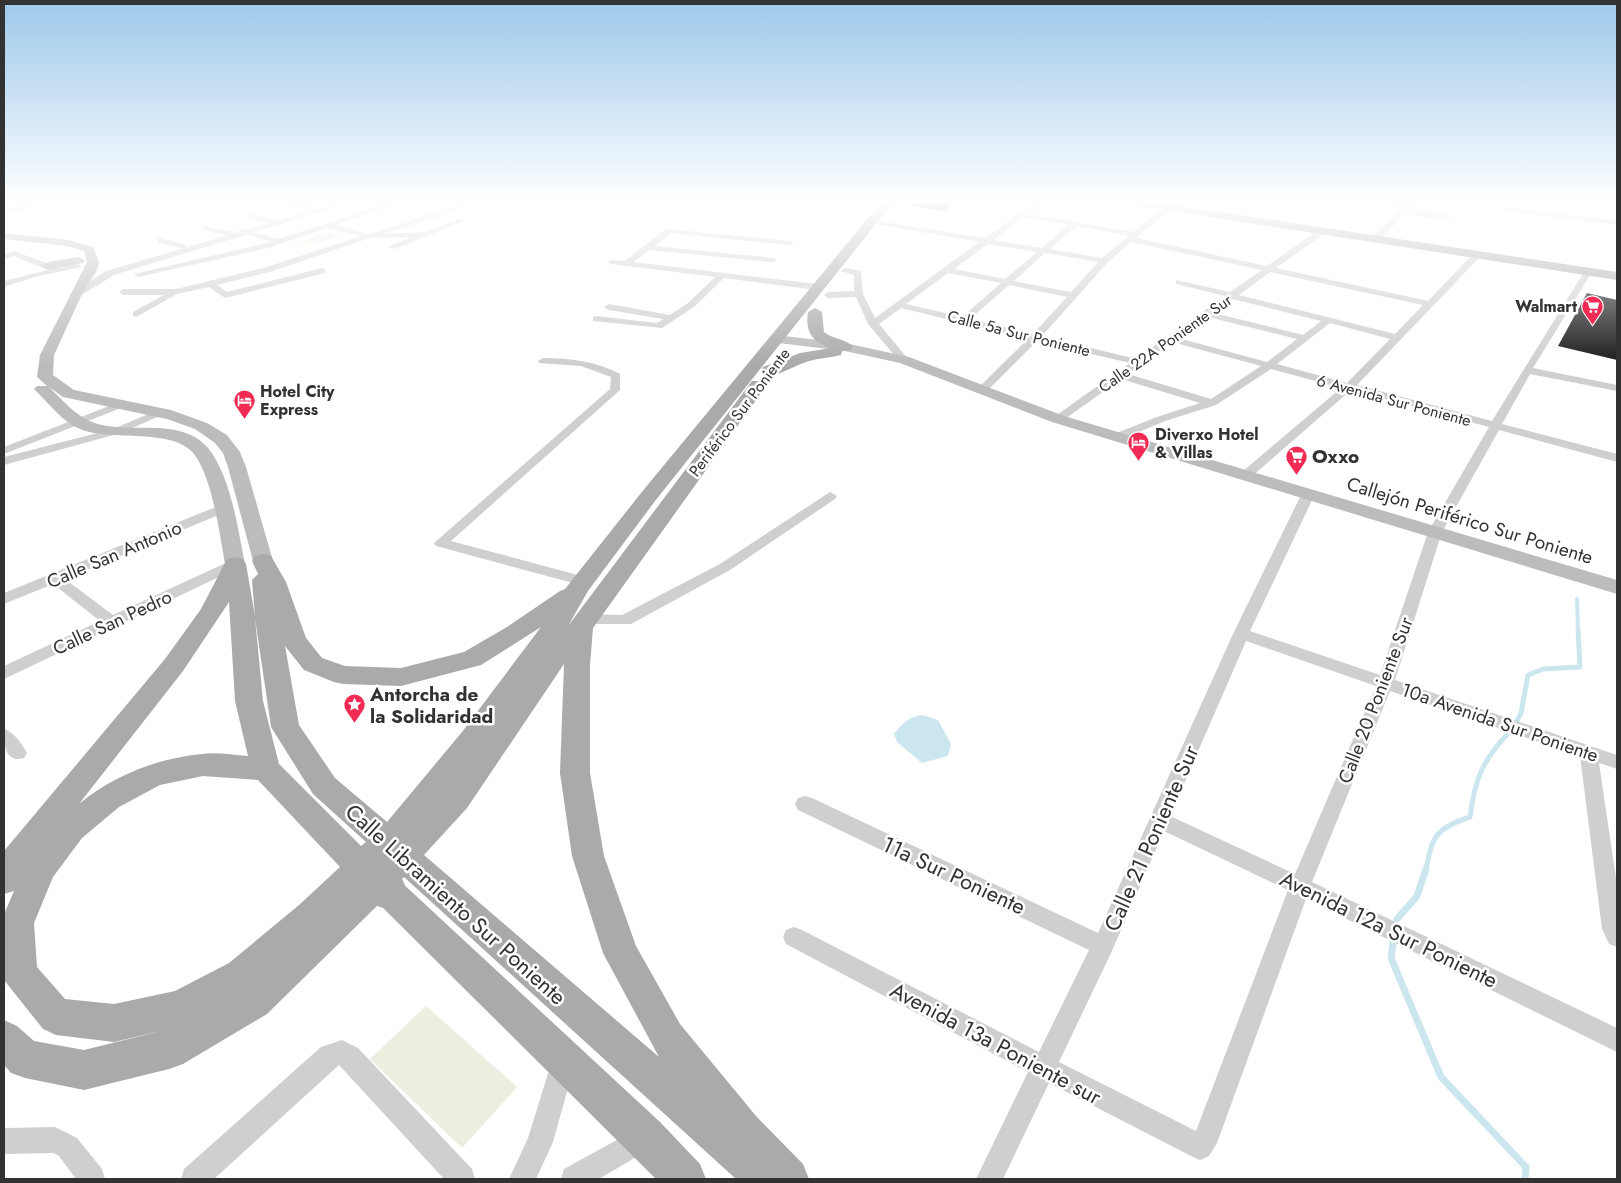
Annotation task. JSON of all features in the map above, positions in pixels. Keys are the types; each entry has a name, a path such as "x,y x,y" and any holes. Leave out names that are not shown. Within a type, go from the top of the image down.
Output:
{"main road":[{"path":"77,255 83,266 76,294 47,355 45,377 69,394 96,401 160,412 200,426 221,439 231,452 250,512 262,561 274,582 294,641 313,664 343,676 401,677 472,659 516,633 580,585"},
{"path":"54,268 83,266 93,262 91,255"},
{"name":"Periférico Sur Poniente","path":"580,585 781,343 850,255"},
{"name":"Periférico Sur Poniente","path":"4,1040 25,1059 84,1070 169,1050 254,1001 350,912 456,799 544,671 584,623 769,371 781,343 815,312 822,291 845,271 855,255"},
{"path":"1479,255 1617,276"},
{"path":"1506,255 1617,272"},
{"path":"4,880 11,866 174,665 212,611 228,567 224,508 204,452 194,444 164,435 90,428 77,422 34,382 33,362 83,266"},
{"path":"815,312 812,327 816,335 840,350"},
{"path":"781,343 904,360"},
{"path":"769,371 806,356 840,350"},
{"name":"Callejón Periférico Sur Poniente","path":"904,360 1058,420 1118,436 1617,587"},
{"name":"Calle Libramiento Sur Poniente","path":"262,561 267,617 285,728 324,786 767,1179"},
{"name":"Calle Libramiento Sur Poniente","path":"228,567 242,611 249,701 266,768 356,862 564,1062 645,1137 685,1179"},
{"path":"266,768 203,765 154,775 108,798 71,829 40,869 16,923 19,974 56,1016 114,1023 180,1008 242,975 311,916 399,830 472,740 561,618 580,585"},
{"path":"584,623 577,665 575,773 588,856 621,953 667,1036 741,1131 788,1179"}],"street":[{"path":"20,255 54,268"},
{"path":"83,266 110,269 156,255"},
{"path":"76,294 110,273 167,255"},
{"path":"138,274 221,255"},
{"path":"123,292 176,292 270,269 315,255"},
{"path":"627,264 639,255"},
{"path":"689,255 765,269 822,291 859,294"},
{"path":"611,262 722,275 765,269 778,255"},
{"path":"873,324 966,255"},
{"path":"965,319 1038,255"},
{"path":"1072,255 1104,261"},
{"path":"981,391 1037,336 1111,255"},
{"path":"1213,255 1430,304"},
{"name":"Calle 22A Poniente Sur","path":"1058,420 1288,255"},
{"path":"1246,475 1348,387 1478,255"},
{"path":"4,263 24,257"},
{"path":"4,284 54,268"},
{"path":"211,284 225,295 322,270"},
{"path":"947,270 1075,296"},
{"name":"Callejón Periférico Sur Poniente","path":"845,271 858,273 859,294 873,324 904,360"},
{"name":"Calle 20 Poniente Sur","path":"1200,1146 1204,1143 1300,886 1385,684 1435,532 1527,370 1588,272"},
{"path":"596,320 659,326 692,305 722,275"},
{"path":"1179,282 1398,338"},
{"path":"136,314 176,292"},
{"name":"Calle 5a Sur Poniente","path":"899,305 1037,336 1137,362"},
{"path":"608,307 674,318"},
{"path":"1208,314 1304,338"},
{"path":"1118,436 1161,419 1212,403 1268,366 1328,320"},
{"name":"6 Avenida Sur Poniente","path":"1171,339 1617,458"},
{"path":"543,361 575,361 599,366 616,376 614,390 441,543 580,585"},
{"path":"1527,370 1617,388"},
{"path":"1119,375 1212,403"},
{"path":"4,452 122,404"},
{"path":"4,461 117,431 160,412"},
{"name":"Calle 21 Poniente Sur","path":"989,1179 1103,946 1241,634 1308,494"},
{"path":"584,623 625,620 725,567 830,496"},
{"name":"Calle San Antonio","path":"4,599 224,508"},
{"name":"Calle San Pedro","path":"4,673 110,621 228,567"},
{"path":"55,578 110,621"},
{"name":"10a Avenida Sur Poniente","path":"1241,634 1617,762"},
{"path":"4,736 18,753"},
{"path":"1588,751 1613,929 1617,937"},
{"name":"11a Sur Poniente","path":"805,804 1103,946"},
{"name":"Avenida 12a Sur Poniente","path":"1160,820 1617,1040"},
{"name":"Avenida 13a Poniente sur","path":"794,937 1043,1068 1200,1146"},
{"path":"194,1179 330,1056 342,1052 349,1057 462,1179"},
{"path":"522,1179 540,1142 564,1062"},
{"path":"574,1179 645,1137"},
{"path":"4,1141 55,1140 68,1147 92,1179"}],"green space":[{"path":"426,1006 517,1087 462,1148 370,1059"}],"water":[{"path":"922,715 938,720 951,744 948,756 922,763 897,742 894,734 900,727 909,719"}],"building":[{"name":"Walmart","path":"1587,293 1617,300 1617,360 1558,346"}],"waterway":[{"path":"1577,599 1578,631"},
{"path":"1517,721 1521,713 1528,675 1543,669 1580,667 1578,629"},
{"path":"1426,870 1431,849 1438,835 1450,825 1470,817 1475,791 1482,770 1493,751 1511,730"},
{"path":"1397,919 1417,896 1426,869"},
{"path":"1393,943 1391,958 1441,1077 1526,1167 1525,1179"}],"place":[{"name":"Walmart","path":"1593,325"},
{"name":"Hotel City Express","path":"244,419"},
{"name":"Diverxo Hotel & Villas","path":"1139,462"},
{"name":"Oxxo","path":"1296,475"},
{"name":"Antorcha de la Solidaridad","path":"354,724"}]}
